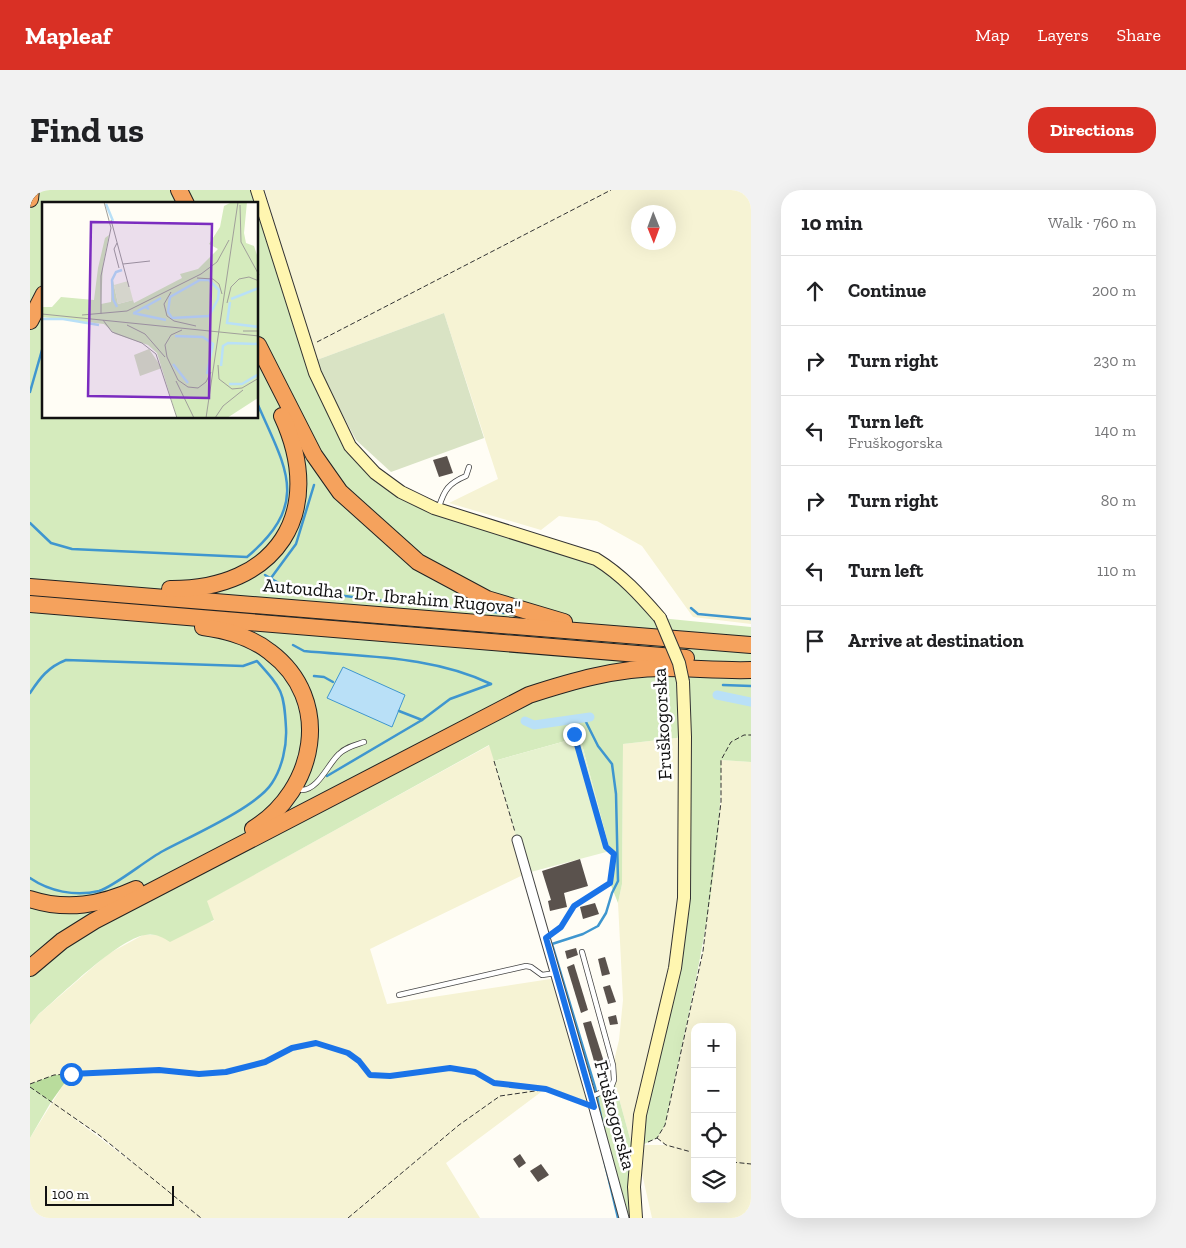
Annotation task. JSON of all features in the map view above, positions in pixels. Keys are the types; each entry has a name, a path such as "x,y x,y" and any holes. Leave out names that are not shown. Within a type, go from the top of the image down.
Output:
{"highway":[{"path":"30,199 31,190"},
{"path":"179,190 185,202"},
{"path":"30,321 42,298"},
{"path":"259,347 314,455 340,492 418,562 487,599 559,621 625,634"},
{"path":"30,587 186,589 209,587 240,577 266,559 277,548 294,517 299,482 294,445 259,367"},
{"name":"Autoudha \"Dr. Ibrahim Rugova\"","path":"30,587 751,645"},
{"path":"30,604 751,664"},
{"path":"30,899 60,906 80,906 120,896 188,865 264,822 288,798 296,786 307,757 310,722 307,705 288,669 271,652 250,640 217,629 92,609"},
{"path":"30,968 62,940 94,922 529,695 568,683 625,670 663,668 751,670"}],"street":[{"name":"Fruškogorska","path":"257,190 306,348 333,414 350,446 375,473 394,487 439,509 596,559 615,571 632,585 660,618 679,663 683,682 685,737 684,898 674,968 640,1115 636,1145 634,1188 636,1218"},
{"name":"Fruškogorska","path":"517,840 624,1218"}],"lane":[{"path":"439,509 443,492 451,482 466,476 469,467"},
{"path":"296,786 302,790 310,788 339,754 348,747 364,742"},
{"path":"582,952 613,1065 614,1080 611,1088 591,1096"},
{"path":"399,995 526,966 531,967 542,975 556,973"}],"path":[{"path":"306,348 611,190"},
{"path":"546,938 561,927 574,906 610,883 613,871 614,854 606,847 574,734"},
{"path":"636,1145 640,1146 657,1138 665,1125 703,951 721,802 721,760 731,742 751,735"},
{"path":"494,761 517,840"},
{"path":"30,1084 54,1075 84,1073 159,1070 199,1074 226,1072 265,1062 292,1048 316,1043 348,1053 359,1061 370,1075 390,1076 450,1068 475,1072 494,1083 546,1089 594,1107"},
{"path":"30,1087 99,1135 201,1218"},
{"path":"348,1218 459,1125 500,1096 546,1089"},
{"path":"657,1138 666,1145 691,1152"},
{"path":"736,1162 751,1164"}],"shaded area":[{"path":"265,190 751,190 751,624 693,617 642,546 597,521 559,516 541,530 449,503 498,479 444,313 314,361"},
{"path":"685,737 684,898 636,1145 665,1145 657,1138 665,1125 703,951 721,802 721,760 751,762 751,1218 652,1218 636,1147 635,1157 614,1080 613,1065 619,1040 623,1000 618,903 622,884 623,744"},
{"path":"490,745 527,873 370,949 387,1004 557,978 594,1107 545,1089 446,1163 480,1218 30,1218 30,1138 70,1074 54,1075 30,1084 30,1025 38,1015 108,954 143,935 158,935 214,921 206,901","holes":["69,1115 99,1135 134,1163"]}],"green space":[{"path":"30,190 252,190 256,202 42,202 42,419 259,419 259,209 345,451 400,495 596,559 660,618 751,627 751,762 721,760 716,852 703,944 665,1125 657,1138 640,1146 684,898 685,737 623,744 622,884 618,903 610,883 614,855 610,851 580,737 494,761 489,745 207,901 214,920 170,942 158,936 145,935 120,947 74,982 38,1015 30,1025"},
{"path":"444,313 484,438 391,472 356,440 314,361"},
{"path":"580,737 610,851 527,873 494,761"},
{"path":"71,1074 51,1102 30,1087 30,1084 54,1075"},
{"path":"614,1080 635,1157 636,1218 624,1218 591,1097 611,1088"},
{"path":"30,1087 51,1102 30,1138"}],"water":[{"path":"343,667 405,695 392,727 327,698"}],"building":[{"path":"447,456 453,473 439,477 433,460"},
{"path":"580,859 588,886 564,893 567,907 550,911 548,901 551,900 542,871"},
{"path":"595,903 599,914 583,919 580,907"},
{"path":"576,948 578,955 567,959 565,951"},
{"path":"605,957 610,974 602,976 598,959"},
{"path":"574,964 588,1010 581,1013 567,967"},
{"path":"610,985 616,1002 608,1004 603,987"},
{"path":"616,1015 618,1024 610,1025 608,1017"},
{"path":"591,1021 605,1065 596,1068 583,1023"},
{"path":"520,1154 526,1163 519,1168 513,1159"},
{"path":"541,1164 549,1175 538,1182 530,1171"}],"waterway":[{"path":"30,392 42,350"},
{"path":"30,523 51,543 72,549 247,557 267,538 280,519 286,502 287,485 284,467 259,407"},
{"path":"271,578 296,544 314,485"},
{"path":"265,575 289,589 504,613"},
{"path":"691,608 698,614 751,619"},
{"path":"293,645 304,651 399,659 423,663 469,675 491,684"},
{"path":"30,693 45,674 54,666 66,660 243,666 257,661 277,685 283,698 286,735 285,749 279,771 272,783 253,802 163,851 106,888 90,893 63,892 37,883 30,878"},
{"path":"314,676 324,677 333,682"},
{"path":"399,711 422,720 450,699 491,684"},
{"path":"723,685 751,686"},
{"path":"717,695 751,702"},
{"path":"525,721 534,725 590,717"},
{"path":"584,718 598,746 612,764 616,794 618,881 606,913 598,926 583,934 552,944 595,1087 605,1136"},
{"path":"327,776 422,720"},
{"path":"602,1151 618,1218"}],"route":[{"path":"71,1074 159,1070 199,1074 226,1072 265,1062 292,1048 316,1043 348,1053 359,1061 370,1075 390,1076 450,1068 475,1072 494,1083 546,1089 594,1107 546,938 561,927 574,906 610,883 613,871 614,854 606,847 574,734"}]}
